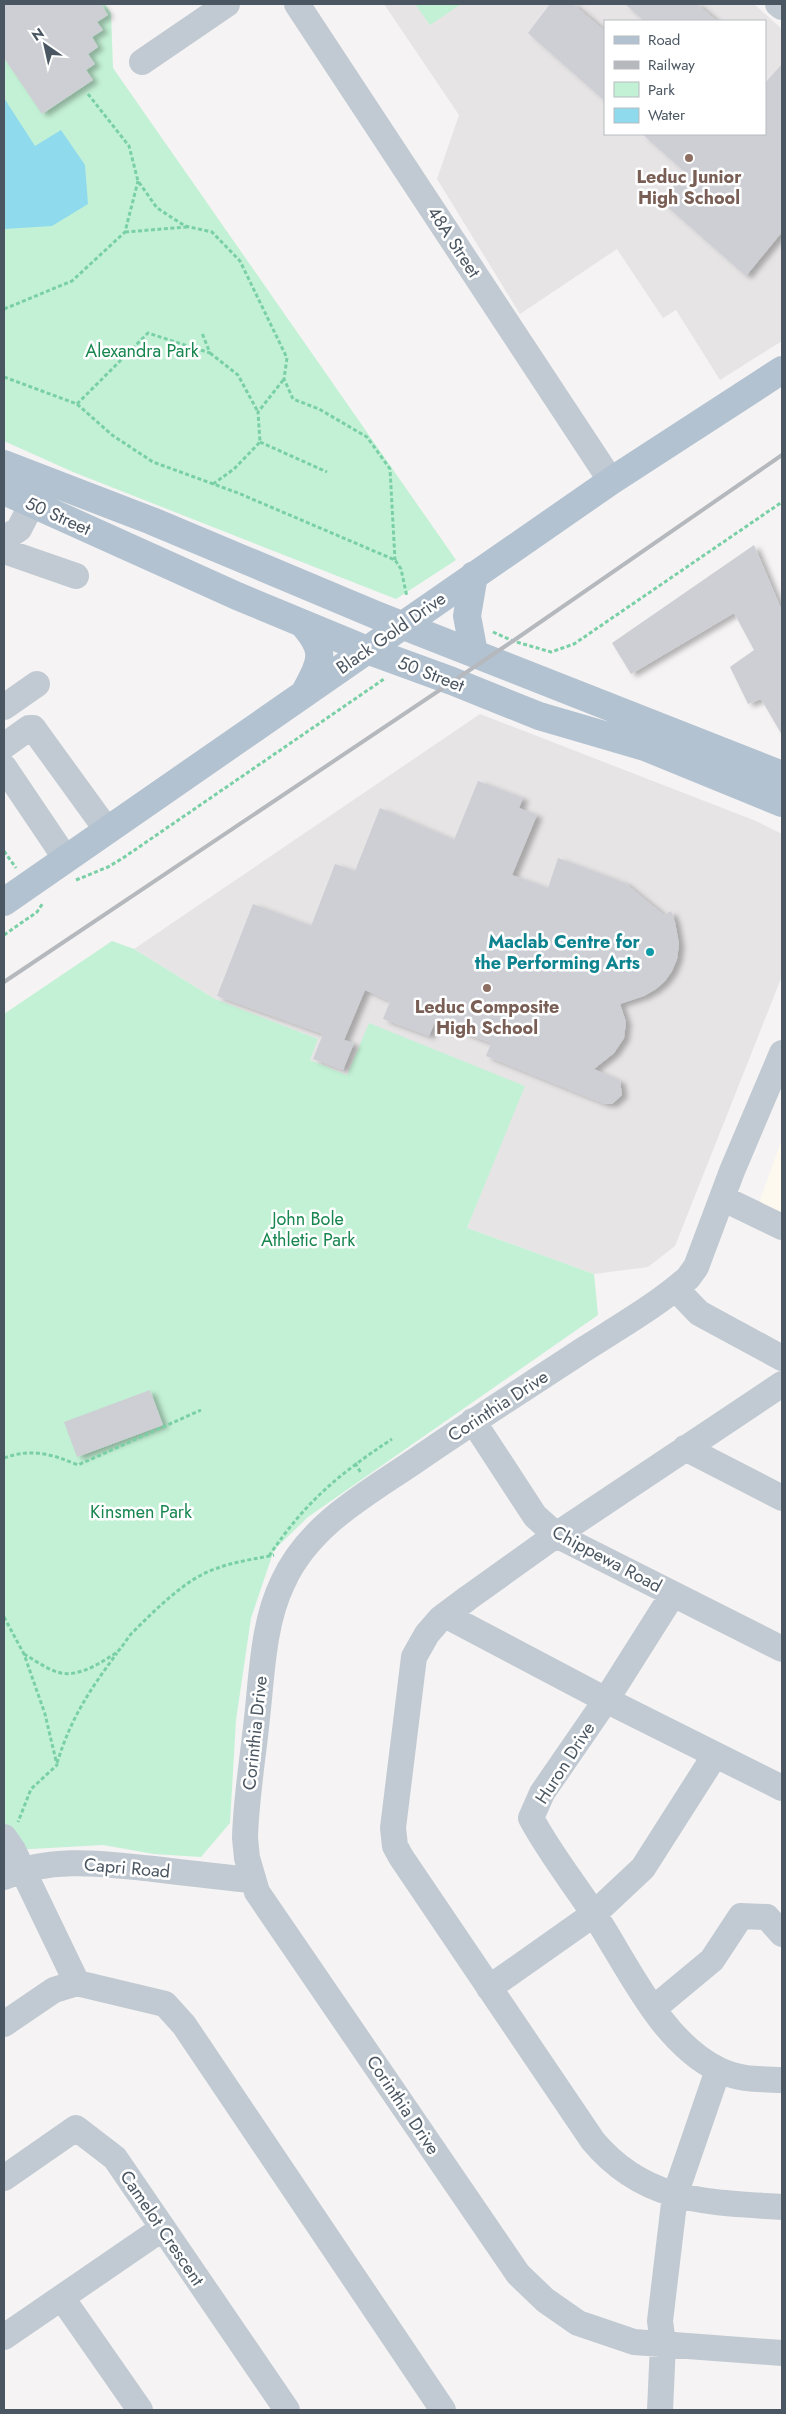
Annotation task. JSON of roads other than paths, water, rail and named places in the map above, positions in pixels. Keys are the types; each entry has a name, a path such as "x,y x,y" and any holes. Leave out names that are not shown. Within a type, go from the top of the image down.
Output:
{"main road":[{"name":"Black Gold Drive","path":"4,902 69,871 107,830 611,481 782,370"},
{"name":"50 Street","path":"4,464 410,619 471,640 782,774"},
{"name":"50 Street","path":"4,491 236,596 367,650 539,716 645,747 782,803"},
{"path":"471,640 467,616 474,575"},
{"path":"302,623 316,639 320,653 319,666 305,692"}],"street":[{"path":"142,62 227,4"},
{"name":"48A Street","path":"296,4 611,481"},
{"path":"778,4 782,7"},
{"path":"4,539 19,529 32,504"},
{"path":"4,551 76,576"},
{"path":"4,706 37,684"},
{"path":"4,746 29,728 33,728 107,830"},
{"path":"4,767 69,871"},
{"name":"Corinthia Drive","path":"781,1061 722,1198 696,1268 688,1278 676,1288 340,1511 315,1535 296,1560 283,1580 274,1601 264,1658 246,1818 247,1858 252,1880 262,1899 518,2274 545,2300 578,2323 634,2342 782,2353"},
{"path":"722,1198 782,1227"},
{"path":"676,1288 699,1313 782,1358"},
{"path":"782,1384 556,1535 445,1615 427,1634 414,1656 393,1828 394,1846 489,1988 605,2155 621,2170 650,2186 675,2195 723,2203 782,2207"},
{"name":"Chippewa Road","path":"473,1421 535,1516 556,1535 782,1649"},
{"path":"685,1448 782,1498"},
{"name":"Huron Drive","path":"672,1594 606,1700 542,1793 531,1818 542,1840 594,1914 654,2009 692,2053 718,2070 738,2078 782,2080"},
{"path":"445,1615 606,1700 782,1788"},
{"path":"489,1988 594,1914 643,1868 715,1755"},
{"path":"10,1857 77,1982"},
{"name":"Capri Road","path":"10,1857 61,1863 102,1864 252,1880"},
{"path":"654,2009 712,1960 741,1916 767,1917 782,1934"},
{"path":"4,2024 54,1990 77,1982 165,2004 184,2025 443,2410"},
{"path":"660,2410 663,2344 660,2321 675,2195 718,2070"},
{"name":"Camelot Crescent","path":"4,2178 76,2128 115,2158 287,2410"},
{"path":"4,2337 162,2228"},
{"path":"62,2298 140,2410"}],"water":[{"path":"4,98 35,146 61,130 85,165 88,204 52,226 4,229"}],"railway":[{"path":"4,982 513,641 782,455"}],"place":[{"name":"Leduc Junior High School","path":"689,158"},
{"name":"Maclab Centre for the Performing Arts","path":"650,952"},
{"name":"Leduc Composite High School","path":"487,988"}],"park label":[{"name":"Alexandra Park","path":"142,351"},
{"name":"John Bole Athletic Park","path":"308,1229"},
{"name":"Kinsmen Park","path":"141,1512"}]}
